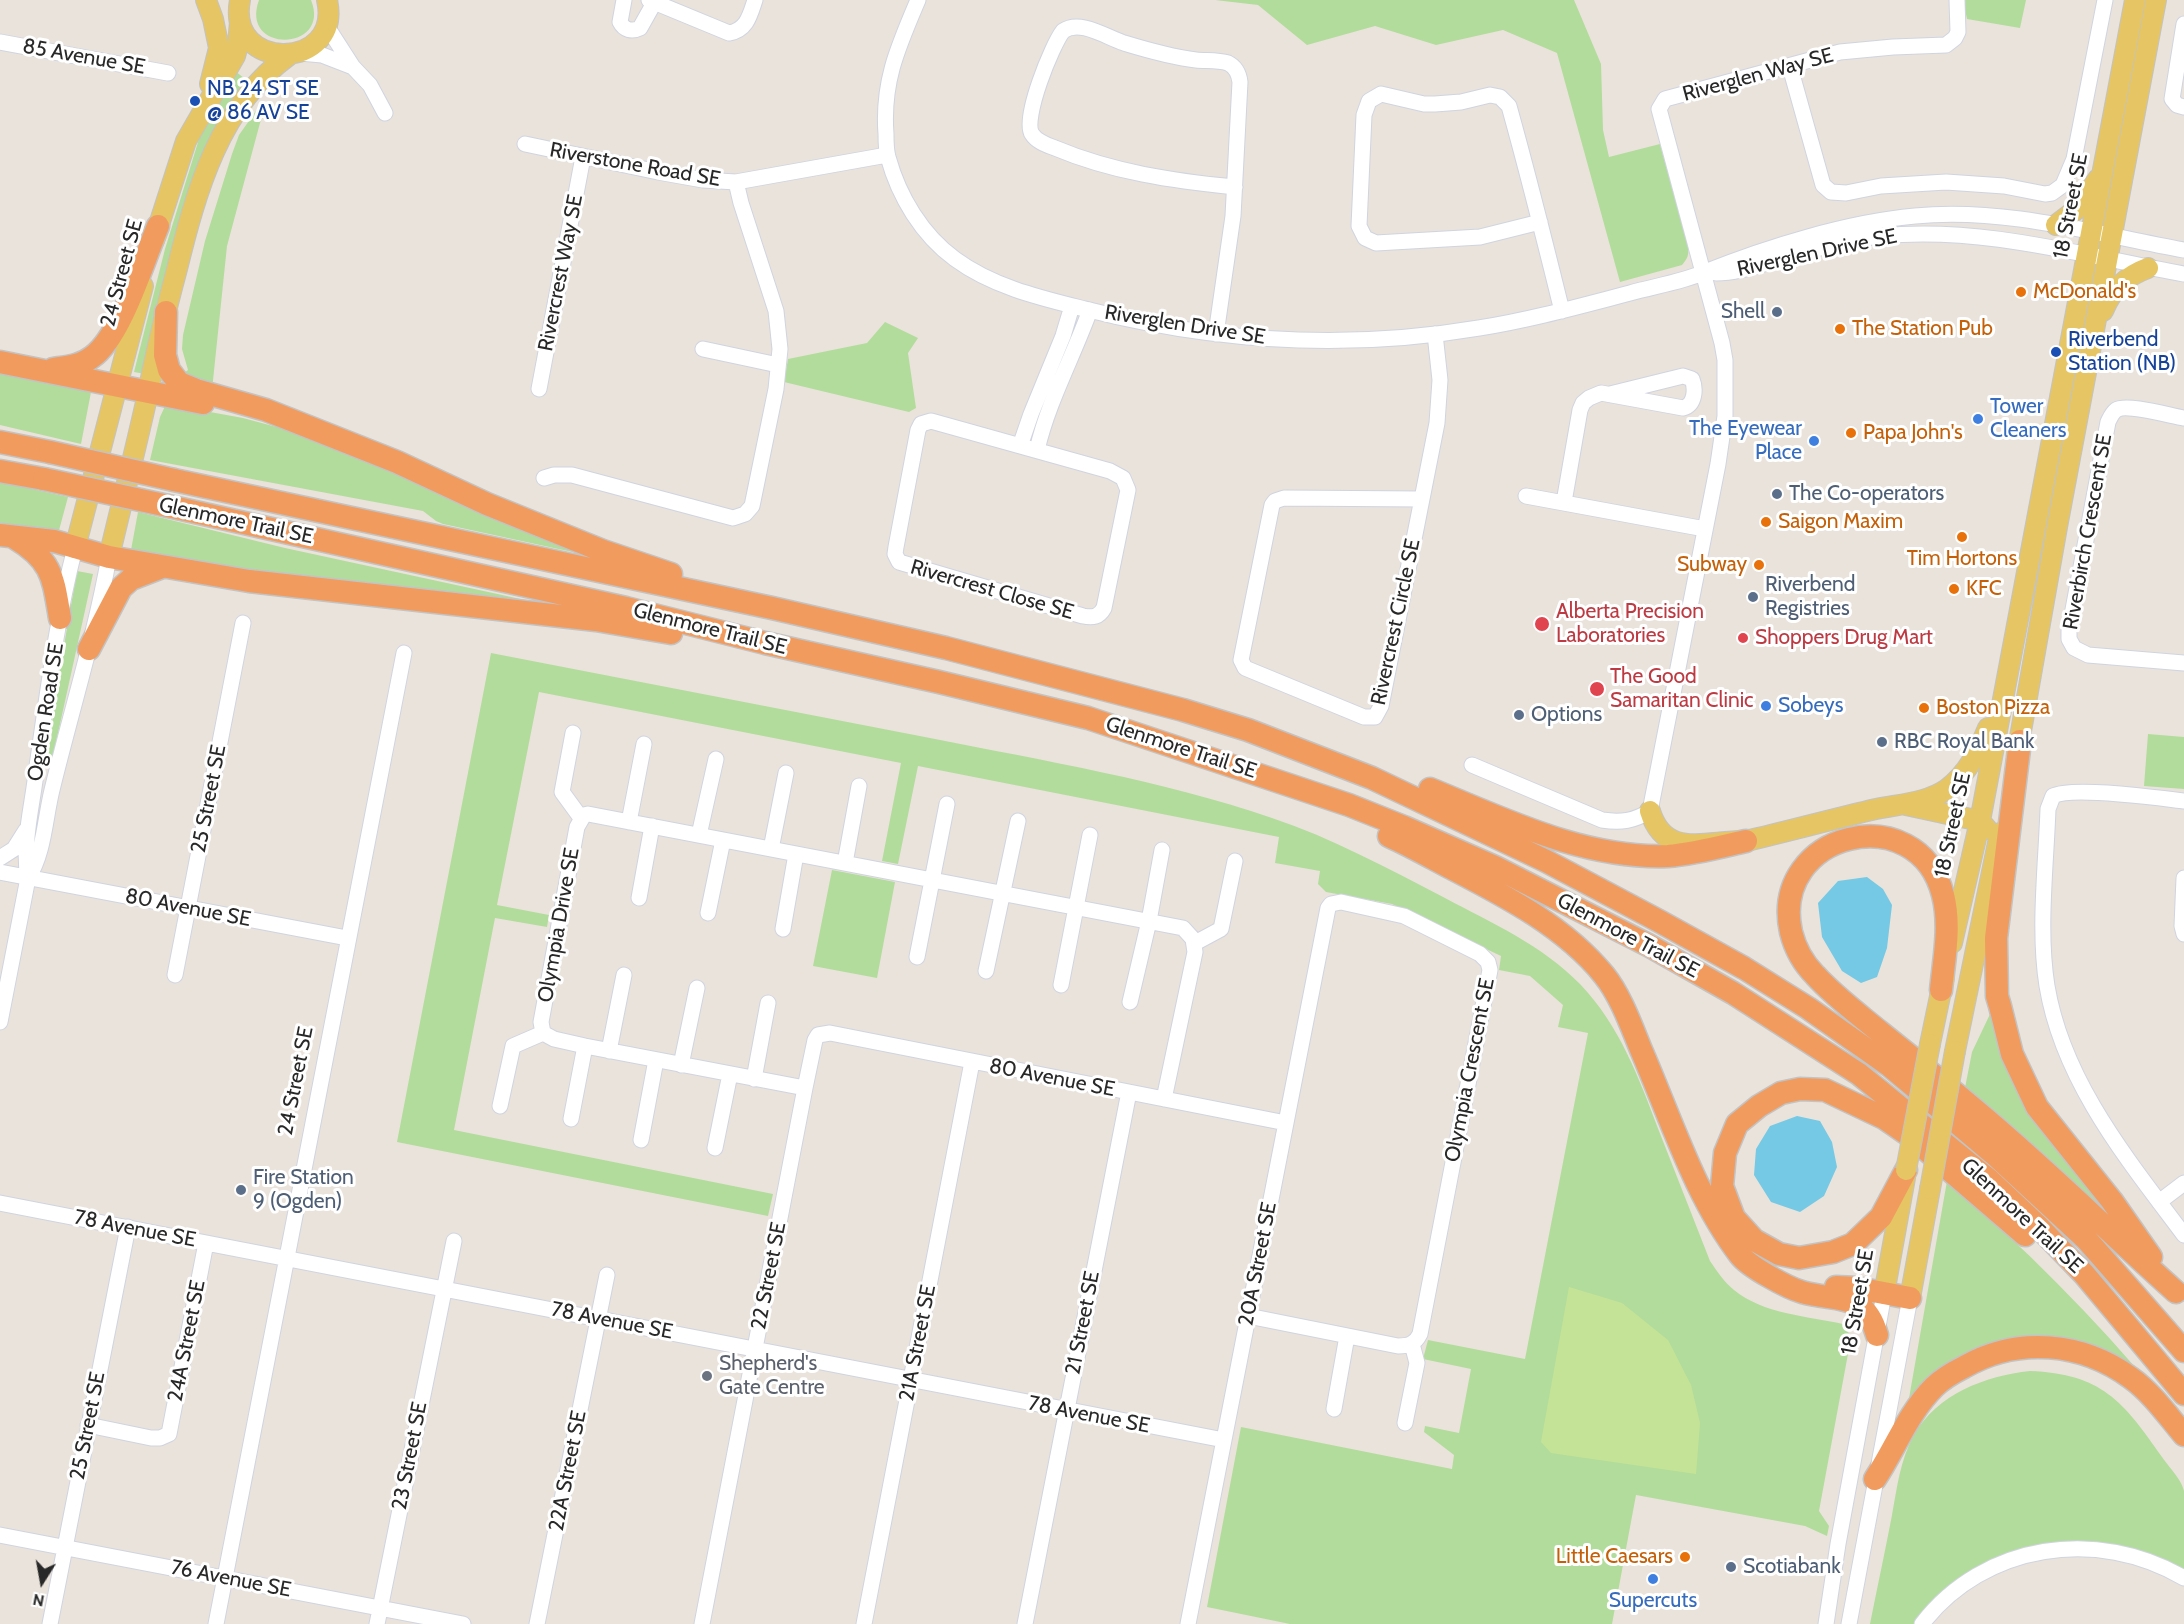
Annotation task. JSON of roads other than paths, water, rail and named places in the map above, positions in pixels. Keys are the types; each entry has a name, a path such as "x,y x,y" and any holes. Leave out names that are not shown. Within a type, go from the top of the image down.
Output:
{"highway":[{"path":"42,370 75,366 99,352 115,329 158,226"},
{"path":"166,312 165,355 169,370 179,382 196,390 266,410 397,462 487,504 603,551 772,608"},
{"path":"0,362 246,411 304,427"},
{"name":"Glenmore Trail SE","path":"0,442 772,608 946,648 1138,697 1248,730 1372,778 1526,851 1735,963 1808,1008 1890,1066 1994,1154 2087,1240 2184,1351"},
{"name":"Glenmore Trail SE","path":"0,471 626,608 765,643 939,681 1088,718 1349,805 1495,867 1650,945 1733,993 1859,1074 1988,1179 2022,1211 2084,1274 2184,1395"},
{"path":"6,535 54,541 109,557 249,581 596,620 725,642 765,643"},
{"path":"6,535 31,548 47,565 55,586 60,618"},
{"path":"88,649 121,588 131,579 162,567"},
{"path":"1248,730 1332,752 1511,822 1589,848 1642,856 1669,856 1746,841"},
{"path":"2020,741 1996,938 1997,996 2012,1054 2037,1107 2112,1201 2180,1297"},
{"path":"1232,765 1396,839 1493,890 1551,926 1582,952 1605,977 1626,1015 1704,1198 1726,1237 1745,1262 1800,1292 1848,1300 1857,1304 1873,1320 1877,1335"},
{"path":"1941,990 1947,934 1946,908 1938,881 1931,868 1919,855 1902,843 1891,839 1879,836 1858,836 1831,844 1808,862 1793,888 1789,913 1793,940 1807,967 1847,1005 2013,1142 2180,1297"},
{"path":"1906,1170 1881,1216 1853,1244 1826,1254 1799,1258 1779,1254 1754,1240 1734,1218 1722,1186 1725,1153 1737,1124 1759,1106 1781,1094 1800,1089 1825,1090 1884,1118 1918,1143 2021,1231 2169,1375"},
{"path":"1778,1280 1857,1288 1910,1298"},
{"path":"1875,1479 1911,1415 1935,1386 1979,1358 2006,1349 2029,1346 2051,1347 2079,1351 2107,1363 2133,1379 2184,1435"}],"main road":[{"path":"206,0 219,48 206,106"},
{"name":"18 Street SE","path":"1884,1294 1930,1044 1980,820 2135,0"},
{"path":"1910,1298 1955,1051 2020,741 2156,0"},
{"path":"239,6 245,34 255,45 270,53 294,54"},
{"name":"24 Street SE","path":"75,548 158,226 186,141 235,56 238,45 239,6"},
{"path":"109,557 188,222 214,152 234,113 265,74 317,41 329,11"},
{"path":"2056,225 2077,209 2103,172"},
{"path":"2095,330 2107,301 2122,282 2136,272 2148,268"},
{"path":"1650,811 1661,835 1678,843 1746,841 1879,808 1906,805 1944,791 1966,771 1979,751 2003,692"},
{"path":"1906,805 1980,820 1986,825 1989,834 1992,867"}],"street":[{"path":"624,0 620,22 624,28 629,30 640,28 651,1 729,33 737,32 744,26 755,0"},
{"name":"Riverglen Drive SE","path":"918,0 891,66 885,103 887,154 905,200 914,215 936,242 952,257 990,279 1072,306 1172,328 1216,334 1327,341 1435,334 1479,328 1562,310 1704,273 1744,256 1876,221 1915,216 1993,215 2184,250"},
{"name":"Riverglen Way SE","path":"1650,811 1723,433 1726,393 1722,343 1659,109 1665,99 1840,52 1946,45 1955,38 1958,32 1957,0"},
{"path":"1790,67 1823,185 1831,192 1846,193 1881,186 1946,182 1995,185 2045,194 2052,193 2062,185 2074,159 2105,0"},
{"path":"329,11 353,67 369,83 385,112"},
{"path":"2184,24 2172,99 2177,105 2184,107"},
{"path":"1216,334 1229,254 1234,187 1240,82 1235,68 1228,63 1195,60 1144,50 1084,28 1071,27 1063,31 1032,104 1029,125 1035,138 1081,159 1102,165 1195,183 1234,187"},
{"name":"85 Avenue SE","path":"0,42 168,73"},
{"path":"294,54 322,55 353,67"},
{"path":"1540,222 1480,237 1456,240 1376,243 1365,238 1359,226 1364,115 1369,101 1381,94 1424,104 1451,104 1490,95 1500,97 1505,101 1509,106 1540,222 1562,310"},
{"name":"Riverstone Road SE","path":"525,144 704,180 736,182 887,154"},
{"name":"Rivercrest Way SE","path":"538,389 583,157"},
{"path":"544,478 554,475 572,475 734,518 745,514 754,502 776,389 780,349 776,312 736,182"},
{"name":"Riverglen Drive SE","path":"1704,273 1744,269 1830,246 1879,236 1916,234 1989,238 2184,274"},
{"path":"1020,446 1063,336 1072,306"},
{"path":"1037,450 1053,399 1090,310"},
{"name":"Rivercrest Circle SE","path":"1421,498 1284,498 1275,501 1272,505 1241,660 1245,668 1364,717 1375,717 1382,706 1437,423 1439,364 1435,334"},
{"path":"703,349 778,365"},
{"path":"1564,502 1583,403 1596,394 1610,394 1683,408 1688,407 1693,400 1694,383 1692,379 1683,376 1610,394"},
{"name":"Riverbirch Crescent SE","path":"2184,418 2130,408 2116,410 2111,416 2076,586 2069,639 2074,648 2088,655 2184,663"},
{"name":"Rivercrest Close SE","path":"938,421 1037,450 1110,471 1123,478 1127,484 1128,490 1104,608 1096,616 1090,618 904,565 896,559 896,547 921,424 938,421"},
{"path":"1526,496 1705,529"},
{"name":"Ogden Road SE","path":"0,1022 28,878 25,863 28,825 60,618 75,548"},
{"name":"Ogden Road SE","path":"28,878 36,866 109,557"},
{"name":"25 Street SE","path":"175,975 243,623"},
{"name":"24 Street SE","path":"216,1624 404,653"},
{"name":"Olympia Drive SE","path":"573,733 562,792 581,818"},
{"path":"629,822 644,744"},
{"path":"699,835 716,759"},
{"path":"1472,765 1602,820 1622,822 1640,818 1650,811"},
{"path":"771,849 786,773"},
{"path":"844,863 859,786"},
{"path":"2184,801 2065,792 2053,795 2048,809 2043,936 2047,987 2067,1055 2096,1112 2184,1235"},
{"path":"917,957 947,804"},
{"name":"Olympia Drive SE","path":"543,1033 541,1022 575,838 581,818 588,814 1183,928 1191,934 1195,943"},
{"path":"986,971 1018,821"},
{"path":"0,858 14,849 28,825"},
{"path":"639,898 652,826"},
{"path":"1061,986 1090,835"},
{"path":"708,913 723,840"},
{"path":"1130,1002 1149,921 1162,850"},
{"path":"783,928 796,854"},
{"path":"1164,1099 1195,943 1221,929 1236,861"},
{"name":"80 Avenue SE","path":"0,872 347,938"},
{"path":"2184,878 2182,926 2184,934"},
{"name":"Olympia Crescent SE","path":"1331,904 1341,902 1404,916 1480,954 1490,965 1420,1334 1412,1344 1417,1363 1405,1423"},
{"name":"20A Street SE","path":"1188,1624 1327,912 1331,904"},
{"path":"609,1051 624,975"},
{"path":"681,1065 697,988"},
{"path":"754,1079 768,1003"},
{"name":"Olympia Drive SE","path":"543,1033 554,1039 585,1046 805,1088"},
{"name":"Olympia Drive SE","path":"500,1106 513,1046 543,1033"},
{"name":"80 Avenue SE","path":"818,1035 830,1034 1286,1123"},
{"name":"22 Street SE","path":"702,1624 814,1040 818,1035"},
{"path":"571,1119 585,1046"},
{"path":"641,1140 656,1060"},
{"name":"21A Street SE","path":"864,1624 972,1062"},
{"path":"715,1148 729,1074"},
{"name":"21 Street SE","path":"1025,1624 1129,1092"},
{"path":"2159,1202 2184,1183"},
{"name":"78 Avenue SE","path":"0,1203 1224,1440"},
{"name":"25 Street SE","path":"50,1624 128,1227"},
{"name":"23 Street SE","path":"377,1624 454,1241"},
{"name":"24A Street SE","path":"88,1425 151,1438 163,1437 170,1430 206,1243"},
{"name":"22A Street SE","path":"537,1624 607,1275"},
{"name":"18 Street SE","path":"1826,1624 1838,1544 1884,1294"},
{"path":"1849,1624 1910,1298"},
{"path":"1248,1316 1398,1346 1412,1344"},
{"path":"1334,1409 1347,1336"},
{"name":"76 Avenue SE","path":"0,1535 462,1624"},
{"path":"1922,1624 1929,1614 1965,1582 2004,1562 2042,1551 2089,1548 2112,1550 2167,1568 2184,1578"}],"water":[{"path":"1867,877 1883,889 1892,905 1887,948 1877,977 1861,983 1842,971 1822,937 1818,903 1838,881"},
{"path":"1797,1116 1820,1121 1832,1142 1837,1167 1824,1196 1800,1212 1771,1202 1754,1175 1756,1149 1770,1126"}],"place":[{"name":"NB 24 ST SE @ 86 AV SE","path":"195,101"},
{"name":"McDonald's","path":"2021,292"},
{"name":"Shell","path":"1777,312"},
{"name":"The Station Pub","path":"1840,329"},
{"name":"Riverbend Station (NB)","path":"2056,352"},
{"name":"Tower Cleaners","path":"1978,419"},
{"name":"Papa John's","path":"1851,433"},
{"name":"The Eyewear Place","path":"1814,441"},
{"name":"The Co-operators","path":"1777,494"},
{"name":"Saigon Maxim","path":"1766,522"},
{"name":"Tim Hortons","path":"1962,537"},
{"name":"Subway","path":"1759,565"},
{"name":"KFC","path":"1954,589"},
{"name":"Riverbend Registries","path":"1753,597"},
{"name":"Alberta Precision Laboratories","path":"1542,624"},
{"name":"Shoppers Drug Mart","path":"1743,638"},
{"name":"The Good Samaritan Clinic","path":"1597,689"},
{"name":"Sobeys","path":"1766,706"},
{"name":"Boston Pizza","path":"1924,708"},
{"name":"Options","path":"1519,715"},
{"name":"RBC Royal Bank","path":"1882,742"},
{"name":"Fire Station 9 (Ogden)","path":"241,1190"},
{"name":"Shepherd's Gate Centre","path":"707,1376"},
{"name":"Little Caesars","path":"1685,1557"},
{"name":"Scotiabank","path":"1731,1567"},
{"name":"Supercuts","path":"1653,1579"}]}
